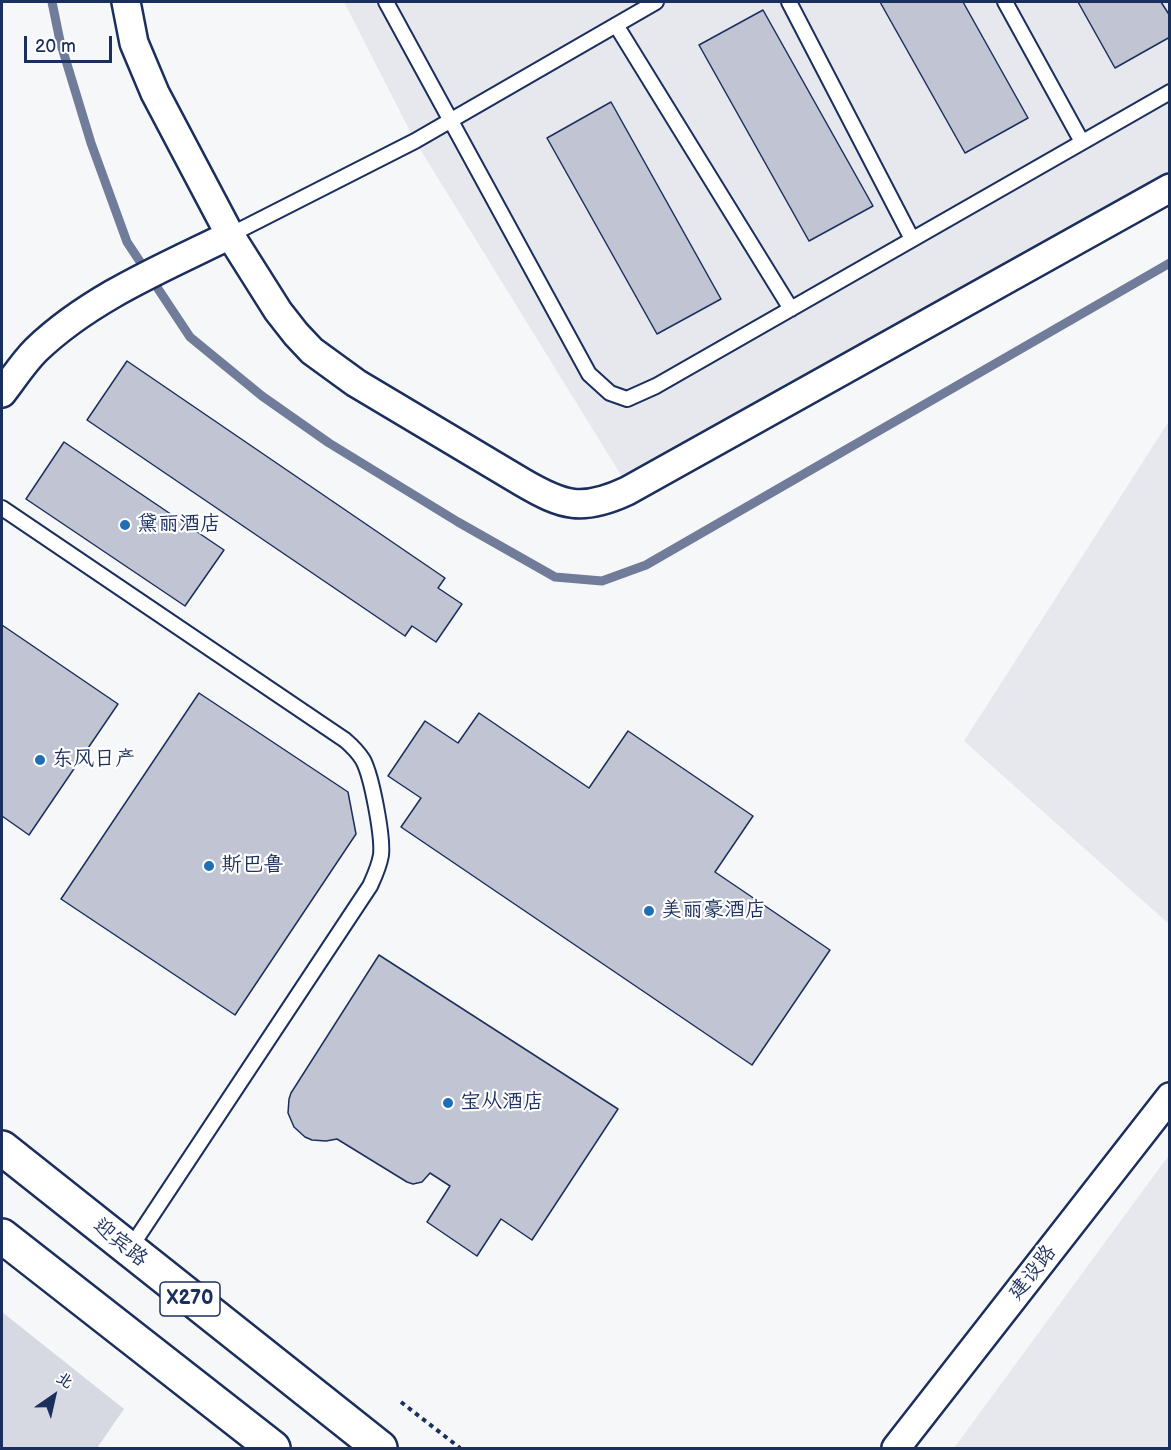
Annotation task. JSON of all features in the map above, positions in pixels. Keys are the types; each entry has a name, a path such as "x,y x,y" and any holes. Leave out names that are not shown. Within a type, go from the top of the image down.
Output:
{"main road":[{"name":"迎宾路","path":"2,1148 380,1449"},
{"path":"2,1236 273,1449"}],"street":[{"path":"126,2 134,43 144,69 230,235 278,311 296,334 332,368 356,383 549,498 569,504 591,504 627,492 1170,188"},
{"path":"2,393 35,352 69,322 121,290 230,235"},
{"name":"建设路","path":"896,1449 1170,1097"}],"lane":[{"path":"386,2 589,374 610,393 627,399 656,386 1170,92"},
{"path":"230,235 415,141 656,2"},
{"path":"789,2 912,239"},
{"path":"1005,2 1082,142"},
{"path":"616,25 791,309"},
{"path":"2,508 357,750 364,763 380,837 381,853 378,870 370,886 129,1250"}],"path":[{"path":"401,1402 460,1449"}],"shaded area":[{"path":"344,2 1169,2 1169,175 624,480 415,141"},
{"path":"1169,421 1169,924 964,741"},
{"path":"1169,1155 1169,1448 954,1448"},
{"path":"2,1312 124,1409 97,1448 2,1448"}],"building":[{"path":"880,2 963,2 1028,118 965,153"},
{"path":"1078,2 1161,2 1170,16 1170,37 1115,68"},
{"path":"763,10 873,206 809,241 699,45"},
{"path":"611,102 721,299 657,334 547,138"},
{"path":"127,361 445,578 438,588 462,604 436,642 412,626 405,636 87,420"},
{"name":"黛丽酒店","path":"64,442 224,550 185,606 26,499"},
{"name":"东风日产","path":"2,625 118,704 29,835 2,816"},
{"name":"斯巴鲁","path":"199,693 348,792 356,834 235,1015 61,899"},
{"name":"美丽豪酒店","path":"479,713 589,788 628,731 753,816 715,872 830,950 752,1065 401,827 421,798 388,776 425,721 458,743"},
{"name":"宝从酒店","path":"379,955 618,1109 532,1240 501,1219 477,1256 427,1222 450,1186 430,1173 422,1182 413,1184 407,1182 337,1139 312,1140 294,1127 288,1113 291,1093"}],"waterway":[{"path":"52,2 60,41 91,143 127,242 190,337 262,396 329,443 458,522 555,577 602,581 646,565 1170,263"}],"place":[{"name":"黛丽酒店","path":"125,525"},
{"name":"东风日产","path":"40,760"},
{"name":"斯巴鲁","path":"209,866"},
{"name":"美丽豪酒店","path":"649,911"},
{"name":"宝从酒店","path":"448,1103"}]}
